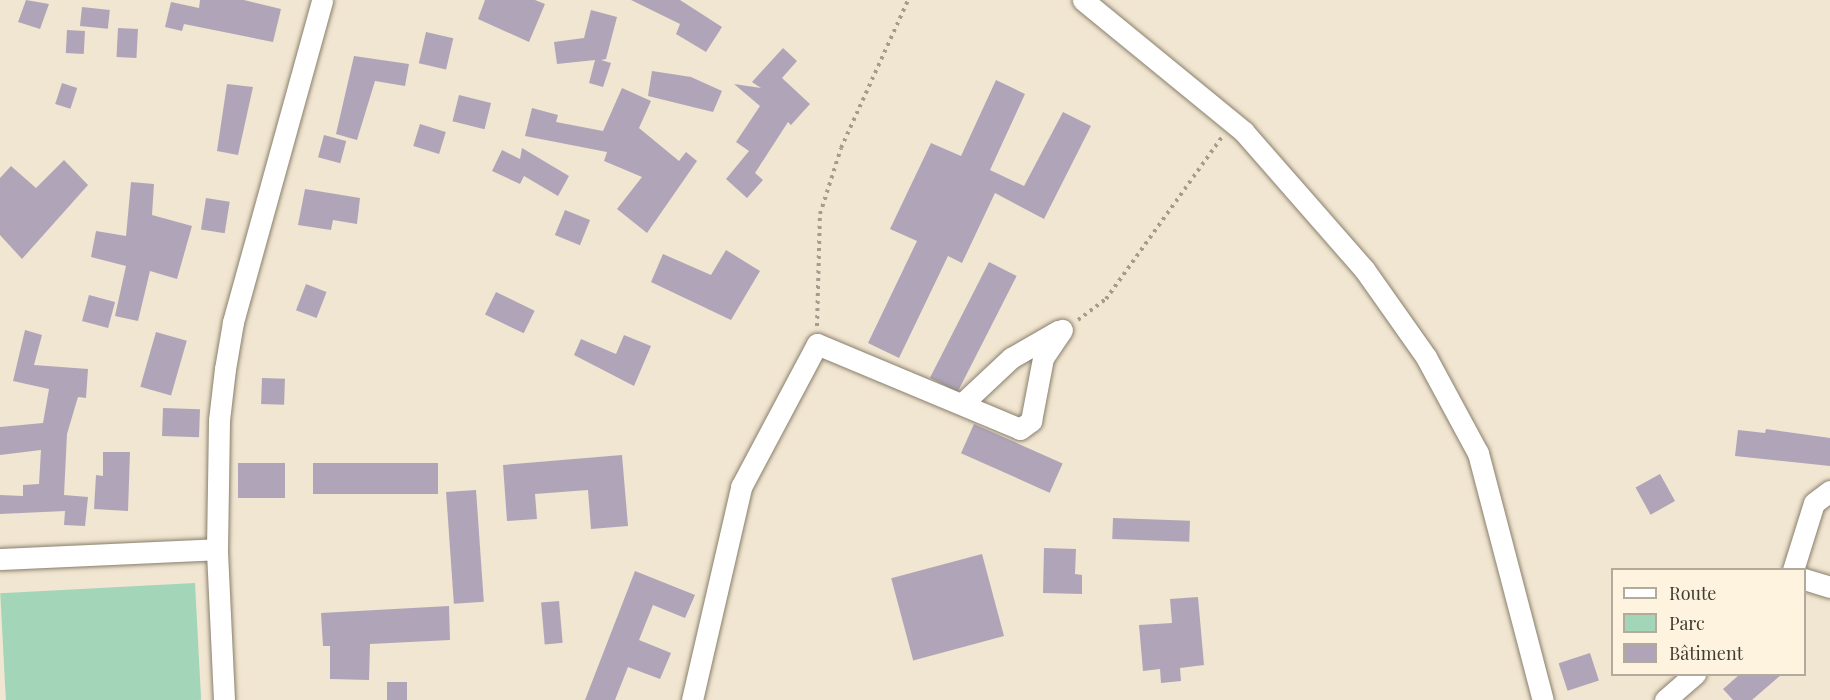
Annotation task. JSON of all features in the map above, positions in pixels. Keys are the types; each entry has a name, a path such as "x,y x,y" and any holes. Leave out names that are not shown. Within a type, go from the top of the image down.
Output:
{"street":[{"path":"224,700 217,549 219,420 233,322 322,0"},
{"path":"1083,0 1233,121 1364,269 1426,357 1478,453 1543,700"},
{"path":"963,403 1011,358 1062,330"},
{"path":"693,700 741,487 817,344 963,403 1013,427 1025,427 1031,421 1043,358 1062,330"},
{"path":"1794,568 1814,503 1830,491"},
{"path":"0,559 217,549"},
{"path":"1806,580 1830,587"},
{"path":"1665,700 1694,676"}],"path":[{"path":"817,344 820,214 841,148 908,0"},
{"path":"1062,330 1106,299 1233,121"}],"green space":[{"path":"195,583 201,700 6,700 0,593"}],"building":[{"path":"26,0 49,4 40,29 18,22"},
{"path":"200,0 244,0 281,9 273,42 184,24 182,31 165,27 171,2 199,8"},
{"path":"485,0 535,0 545,4 529,42 478,19"},
{"path":"631,0 680,0 722,27 706,52 676,34 680,24"},
{"path":"82,7 110,10 108,29 80,26"},
{"path":"591,10 617,17 606,59 601,60 611,63 603,87 589,83 595,60 557,64 554,42 584,38"},
{"path":"118,28 138,29 136,58 116,57"},
{"path":"67,30 85,31 84,54 66,53"},
{"path":"426,32 453,38 446,69 419,63"},
{"path":"783,48 797,61 782,78 810,104 791,125 788,122 755,173 763,180 747,198 726,179 749,151 736,142 760,106 734,84 761,88 752,82"},
{"path":"354,56 409,64 405,86 375,81 357,140 336,134"},
{"path":"652,71 691,77 722,91 713,112 648,96"},
{"path":"996,80 1025,94 990,170 1024,186 1063,112 1091,126 1044,219 995,193 962,263 948,256 899,358 868,343 917,241 890,229 931,143 961,156"},
{"path":"62,83 77,88 70,109 55,104"},
{"path":"227,84 253,87 238,155 217,151"},
{"path":"622,88 651,101 639,128 679,161 686,152 697,161 647,233 617,209 642,177 604,161 607,152 525,136 532,108 558,115 556,122 603,131"},
{"path":"459,95 491,103 484,129 452,121"},
{"path":"420,124 446,132 439,154 413,146"},
{"path":"324,135 346,141 340,163 318,157"},
{"path":"522,148 569,176 558,196 524,176 520,184 492,171 502,150 520,159"},
{"path":"64,160 88,185 22,259 0,235 0,178 11,166 36,188"},
{"path":"131,182 154,184 152,215 192,226 177,279 150,271 138,321 115,316 126,266 91,257 96,231 126,236"},
{"path":"305,189 360,198 357,224 333,220 331,230 298,225"},
{"path":"206,198 230,202 225,233 201,230"},
{"path":"565,210 590,220 580,245 555,235"},
{"path":"726,250 760,271 731,320 651,282 663,254 711,275"},
{"path":"989,262 1017,276 958,392 930,378"},
{"path":"306,284 327,292 317,318 296,310"},
{"path":"496,292 535,311 524,333 485,314"},
{"path":"89,295 115,302 108,328 82,321"},
{"path":"25,330 42,335 34,365 88,369 86,398 78,397 67,434 64,495 88,497 85,526 64,525 65,511 0,514 0,495 23,496 23,485 39,484 41,450 0,455 0,427 43,423 49,389 13,381"},
{"path":"156,332 187,341 171,396 140,387"},
{"path":"624,335 651,346 634,386 574,355 581,339 616,354"},
{"path":"262,378 285,379 284,405 261,404"},
{"path":"163,408 200,409 199,437 162,436"},
{"path":"974,424 1063,463 1050,493 961,453"},
{"path":"1766,429 1830,438 1830,466 1735,456 1738,430 1765,433"},
{"path":"103,452 130,452 128,511 94,509 96,475 103,476"},
{"path":"622,455 628,526 591,529 588,490 535,494 537,519 507,521 503,465"},
{"path":"238,463 285,463 285,498 238,498"},
{"path":"313,463 438,463 438,494 313,494"},
{"path":"1660,474 1675,501 1651,515 1636,488"},
{"path":"476,490 484,602 454,604 446,492"},
{"path":"1113,518 1190,521 1189,542 1112,539"},
{"path":"1044,548 1076,549 1075,574 1082,575 1082,594 1043,593"},
{"path":"982,554 1004,636 913,660 891,578"},
{"path":"635,571 695,595 685,618 653,605 639,640 671,653 660,679 628,667 615,700 585,700"},
{"path":"1198,597 1204,665 1180,668 1181,681 1161,683 1160,669 1143,671 1139,625 1172,623 1170,599"},
{"path":"559,601 563,643 545,644 541,603"},
{"path":"449,606 450,640 370,644 369,680 330,679 330,646 323,646 321,613"},
{"path":"1590,653 1599,681 1568,691 1559,663"},
{"path":"1738,676 1780,676 1752,700 1733,700 1723,689"},
{"path":"387,682 407,682 407,700 387,700"}]}
